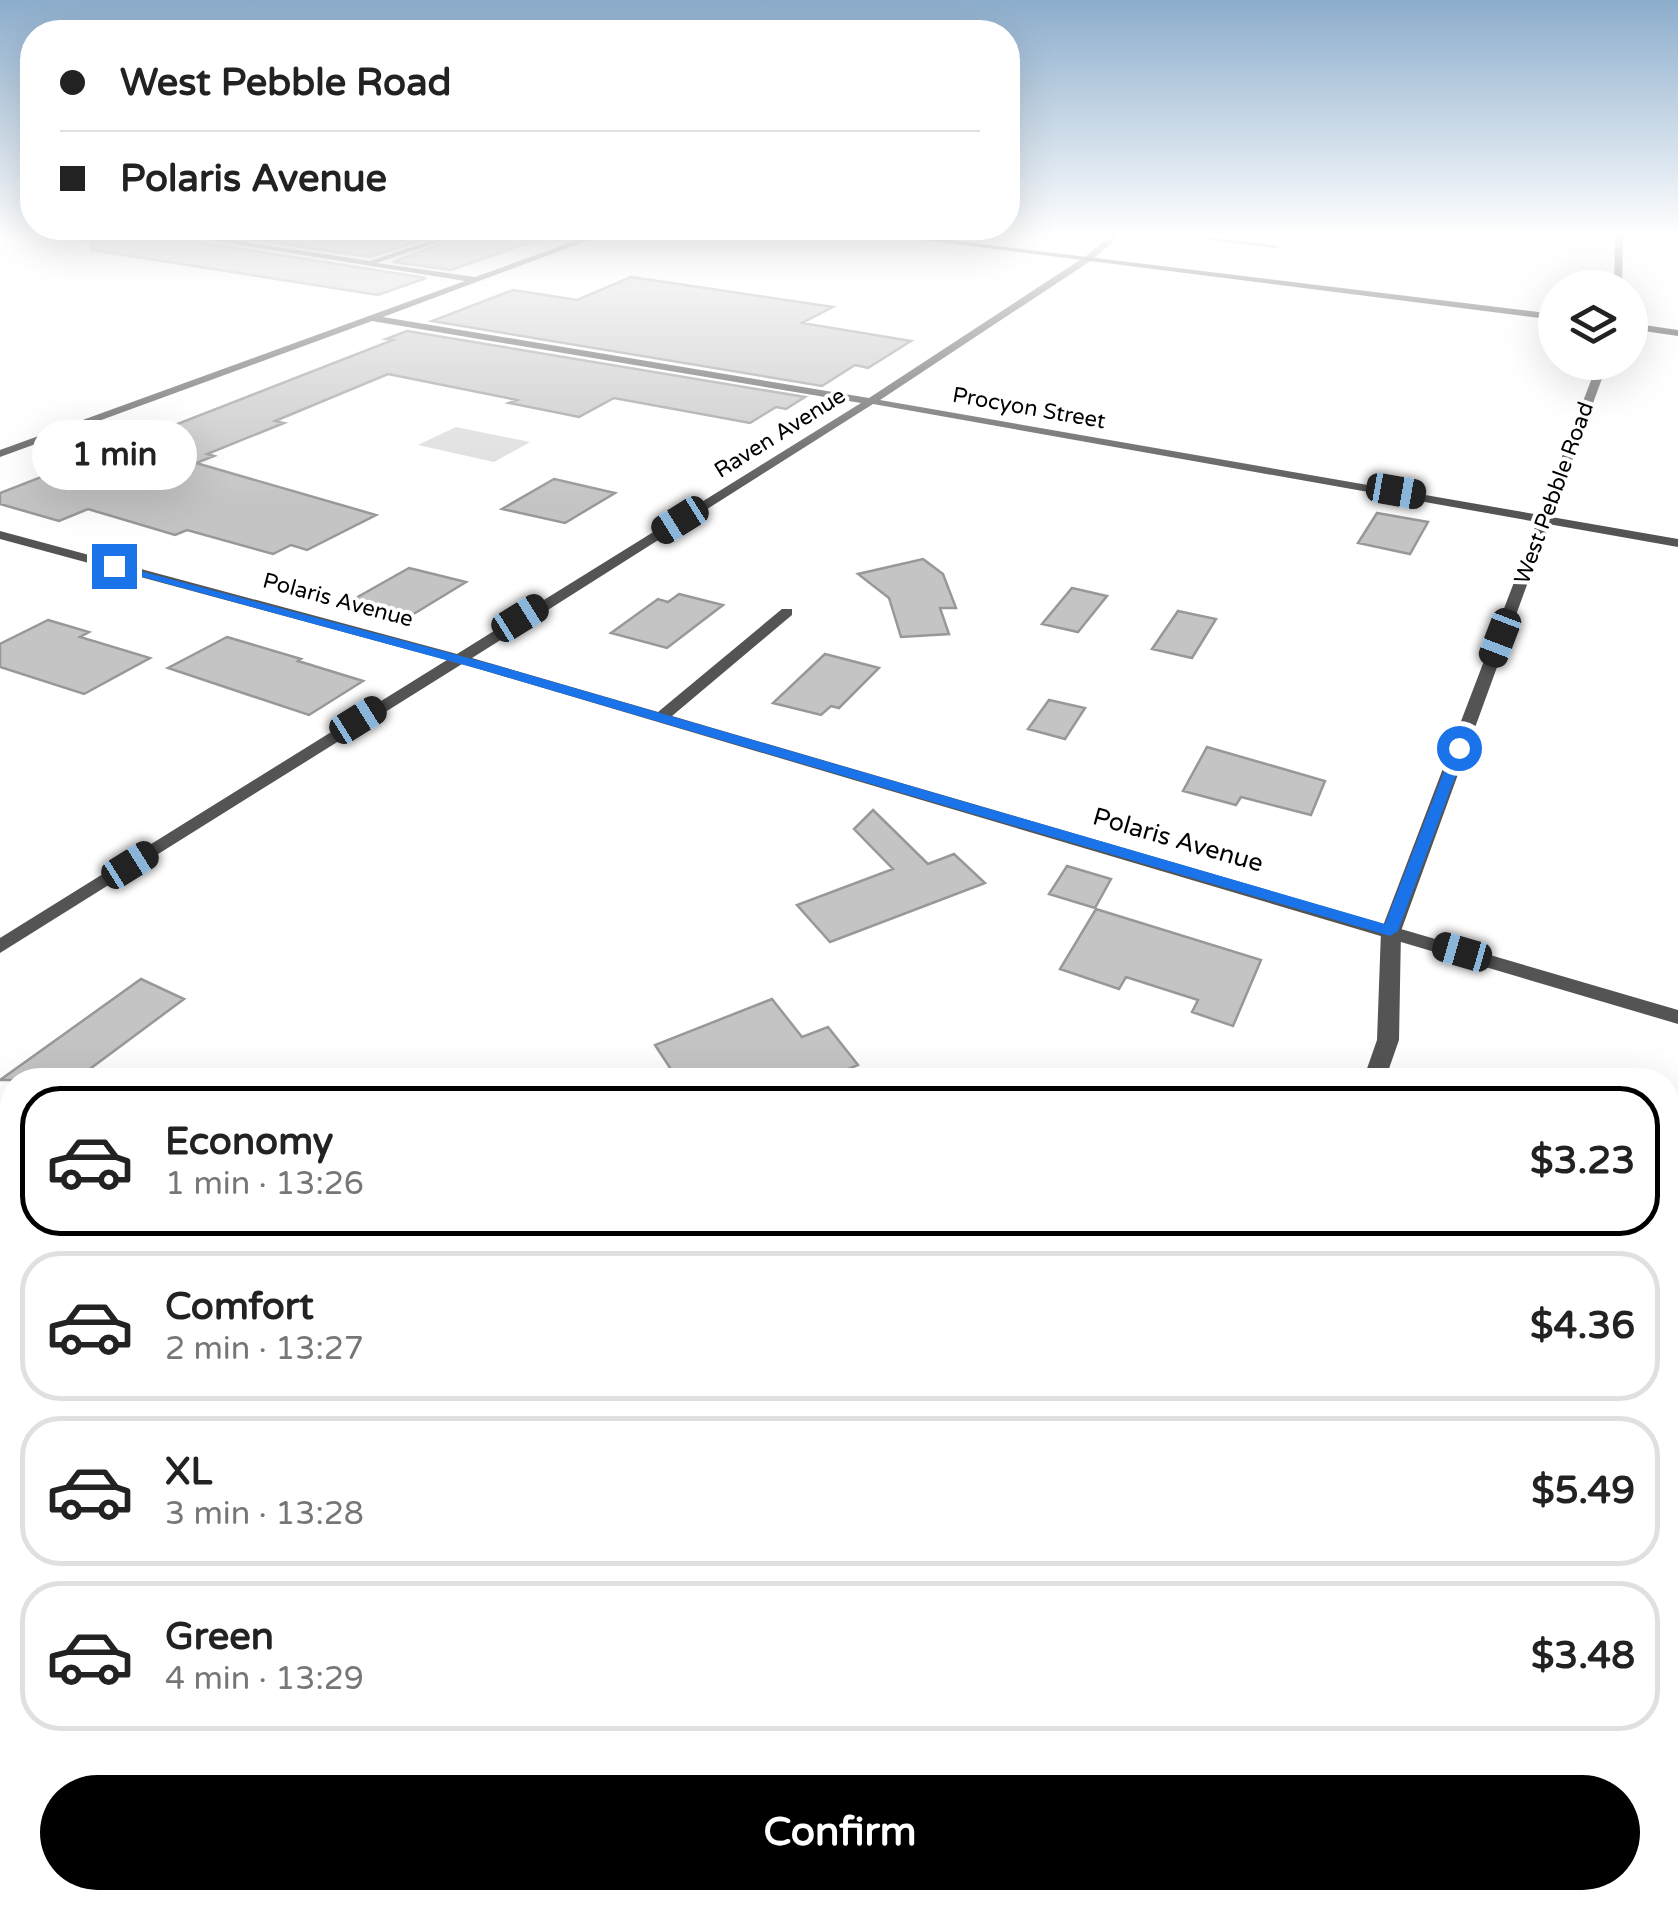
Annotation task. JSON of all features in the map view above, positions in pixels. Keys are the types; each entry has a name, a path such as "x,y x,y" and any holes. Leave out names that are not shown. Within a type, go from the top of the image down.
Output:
{"main road":[{"path":"1648,329 1678,333"}],"street":[{"path":"0,454 361,322"},
{"name":"Procyon Street","path":"397,322 1545,517 1678,543"},
{"name":"Raven Avenue","path":"0,947 991,322"},
{"name":"West Pebble Road","path":"1378,1068 1388,1040 1390,931 1596,380"},
{"name":"Polaris Avenue","path":"0,535 456,658 1678,1017"},
{"path":"662,718 788,612"}],"shaded area":[{"path":"456,427 530,442 494,462 418,445"}],"building":[{"path":"439,322 804,322 911,341 868,368 855,365 822,386"},
{"path":"407,331 805,397 786,409 776,407 750,423 614,398 579,417 388,374 275,421 284,423 207,454 214,456 196,463 376,515 307,550 291,545 273,554 187,530 175,535 88,509 59,521 0,504 0,493 393,340 386,339"},
{"path":"554,479 615,493 565,523 502,509"},
{"path":"1377,513 1428,522 1410,554 1358,543"},
{"path":"923,559 943,574 956,608 940,608 949,634 901,637 889,598 858,574"},
{"path":"409,568 466,582 412,615 354,599"},
{"path":"1072,588 1107,596 1078,632 1042,624"},
{"path":"679,594 723,605 667,648 611,633 658,599 668,602"},
{"path":"1178,611 1216,619 1192,658 1152,649"},
{"path":"48,620 89,632 80,637 150,658 84,694 0,667 0,644"},
{"path":"227,637 363,681 309,715 168,668"},
{"path":"825,654 879,668 839,708 831,706 821,715 773,703"},
{"path":"1049,700 1085,708 1065,739 1028,729"},
{"path":"1207,747 1325,781 1311,815 1241,797 1236,805 1183,791"},
{"path":"873,810 928,864 954,854 985,883 830,942 797,905 893,869 854,829"},
{"path":"1067,866 1111,879 1095,908 1049,894"},
{"path":"1096,909 1261,960 1233,1026 1192,1012 1198,1000 1126,977 1119,989 1060,969"},
{"path":"141,979 184,999 91,1068 17,1068"},
{"path":"772,999 802,1037 828,1027 858,1065 670,1068 655,1045"}],"route":[{"path":"114,566 490,668 1390,931 1459,748"}]}
